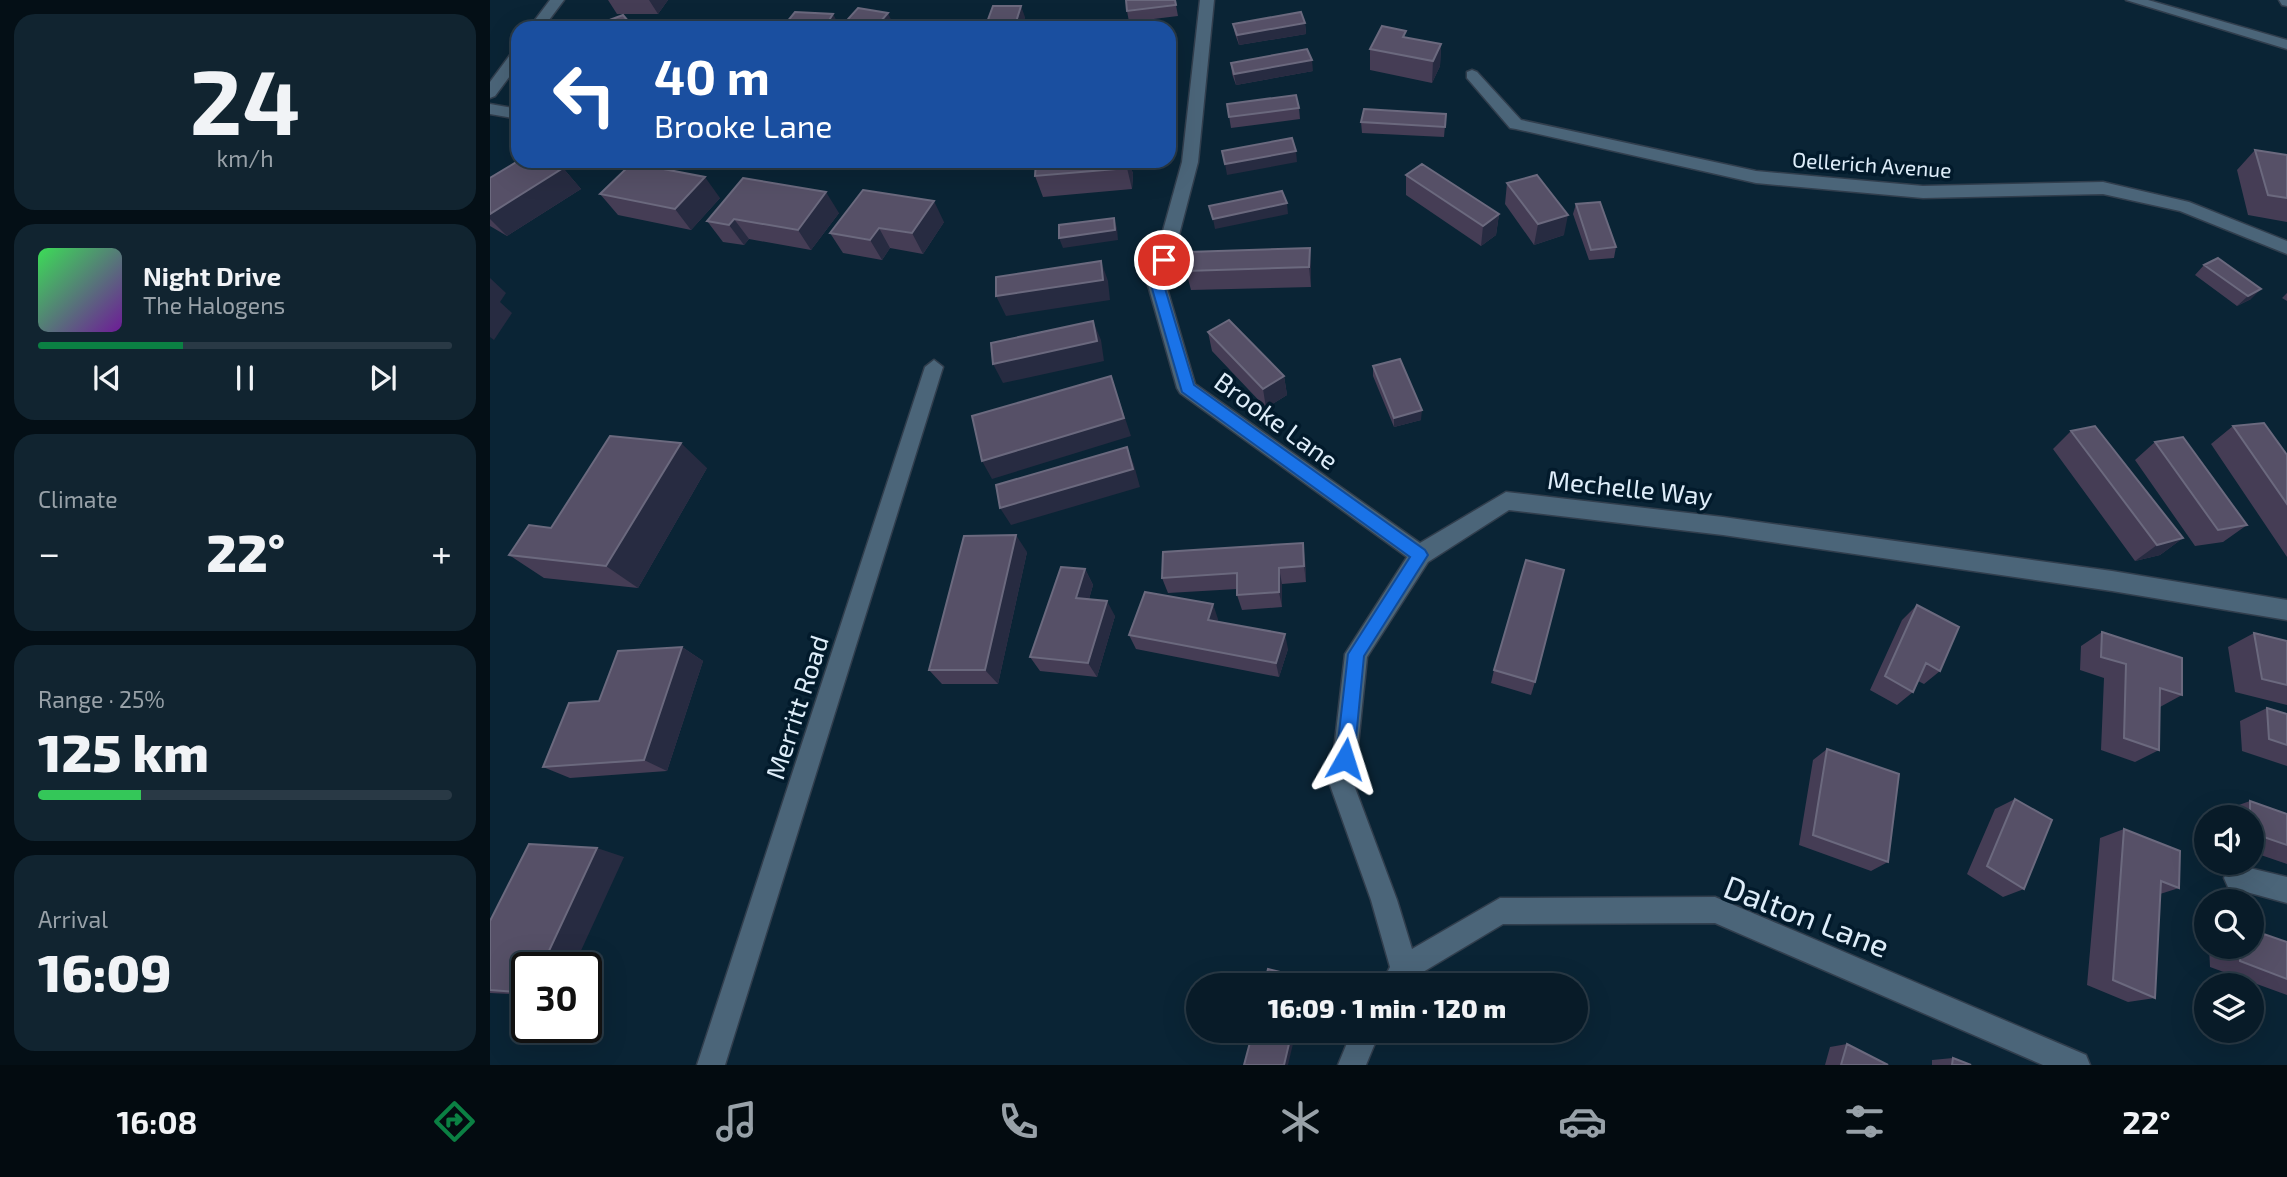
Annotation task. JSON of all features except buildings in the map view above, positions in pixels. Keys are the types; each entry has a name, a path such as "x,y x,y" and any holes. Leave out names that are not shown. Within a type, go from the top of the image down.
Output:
{"street":[{"path":"541,21 556,0"},
{"name":"Brooke Lane","path":"1207,0 1190,162 1157,285 1188,388 1420,555"},
{"path":"2133,0 2287,45"},
{"path":"490,93 511,64"},
{"name":"Oellerich Avenue","path":"1472,75 1516,124 1756,177 1923,192 2103,188 2183,206 2255,232 2287,248"},
{"path":"490,109 511,113"},
{"name":"Merritt Road","path":"711,1065 934,367"},
{"name":"Mechelle Way","path":"1398,973 1384,901 1342,785 1356,654 1420,555 1506,501 1723,526 2112,581 2287,610"},
{"path":"2237,878 2287,890"},
{"name":"Dalton Lane","path":"1405,973 1500,911 1715,911 2076,1065"},
{"path":"1352,1065 1361,1043"}],"route":[{"path":"1164,260 1157,285 1188,388 1420,555 1356,654 1345,759"}]}
